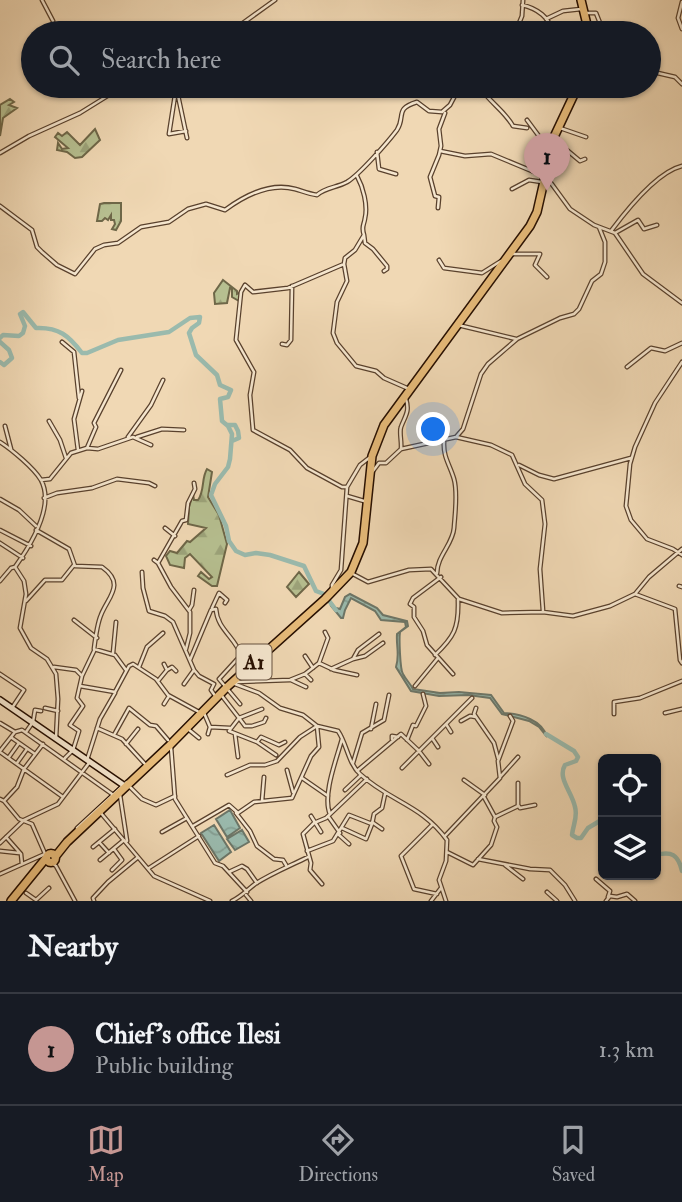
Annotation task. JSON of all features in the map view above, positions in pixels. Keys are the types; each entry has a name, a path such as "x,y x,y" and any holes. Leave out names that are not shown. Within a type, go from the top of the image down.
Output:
{"highway":[{"name":"A1","path":"11,901 50,857 103,809 121,787 351,572 363,543 372,456 384,425 534,219 552,141 572,98"},
{"name":"A1","path":"11,901 50,857 167,744"}],"main road":[{"path":"0,700 121,787"}],"street":[{"path":"42,0 52,21"},
{"path":"246,21 275,0"},
{"path":"520,21 522,2 546,19 563,11 584,7 596,13 599,21"},
{"path":"682,2 678,18 682,29"},
{"path":"661,74 673,76 682,84"},
{"path":"0,153 104,98"},
{"path":"174,98 169,134 186,131"},
{"path":"178,98 187,138"},
{"path":"438,208 439,197 435,196 430,177 440,151 439,126 453,98"},
{"path":"487,98 507,115 513,125 527,128"},
{"path":"0,206 32,230 37,247 42,252 57,265 74,274 95,249 118,243 141,227 169,222 188,209 208,204 225,210 267,188 293,188 317,195 325,188 343,184 356,175 397,129 404,108 417,102 433,113 446,110"},
{"path":"527,120 550,151"},
{"path":"557,127 586,137"},
{"path":"552,141 561,144 581,161 585,159"},
{"path":"440,151 465,156 491,154 551,183 570,209 599,227 615,233 643,274 682,303"},
{"path":"377,152 379,169 396,174"},
{"path":"611,230 635,201 662,177 681,165"},
{"path":"356,175 362,188 365,206 365,218 361,227 365,243 387,266 384,271"},
{"path":"512,189 529,180 543,179"},
{"path":"615,233 638,220 644,229 657,225"},
{"path":"456,437 466,422 484,369 516,339 560,317 574,314 579,309 593,281 602,272 605,262 605,242 599,227"},
{"path":"363,235 355,250 347,255 344,264 347,281 338,300 333,333 337,343 357,367 376,371 406,392 408,410 400,428 401,449"},
{"path":"510,254 540,254 535,265 547,277"},
{"path":"439,260 444,268 480,273 501,261 504,262"},
{"path":"344,264 292,286 254,292 247,285 243,287 236,337 254,372 250,395 253,428 290,450 307,468 336,485 347,487"},
{"path":"282,344 287,345 291,340 292,286"},
{"path":"456,325 516,339"},
{"path":"62,342 74,352 79,398"},
{"path":"628,367 651,348 666,351 682,342"},
{"path":"681,552 648,539 629,517 626,500 631,457 647,417 682,362"},
{"path":"87,448 96,426 95,421 121,370"},
{"path":"128,438 151,405 163,380"},
{"path":"78,450 73,425 82,391"},
{"path":"49,421 60,440 65,458"},
{"path":"5,426 11,449"},
{"path":"41,480 50,480 65,458 78,450 98,449 162,429 184,430"},
{"path":"137,437 151,445"},
{"path":"370,471 374,471 380,463 386,463 401,449 456,437 502,449 512,455 524,484 541,497 544,507 540,569 544,612"},
{"path":"437,573 438,564 452,540 454,526 455,486 444,457 444,441"},
{"path":"0,442 11,449 41,480 44,498 31,546 0,581"},
{"path":"328,596 341,570 347,487 360,465 372,456"},
{"path":"517,464 554,479 592,467 619,463 631,457"},
{"path":"44,498 117,480 155,486"},
{"path":"158,563 182,521 186,520 188,503 195,489 194,483"},
{"path":"346,495 367,502"},
{"path":"0,499 19,510 37,529 69,549 74,565"},
{"path":"165,528 175,536"},
{"path":"0,530 31,546"},
{"path":"171,542 178,545"},
{"path":"0,543 23,558"},
{"path":"351,572 368,582 423,568 430,569 441,577 458,598 502,613 544,612 573,616 610,606 635,594 649,577 681,552"},
{"path":"154,560 189,610"},
{"path":"26,601 45,580 62,580 74,565"},
{"path":"64,759 73,750 79,731 70,724 83,706 77,698 82,676 95,649 101,616 112,596 114,582 103,568 74,565"},
{"path":"15,567 24,581 26,601 20,628 34,652 47,659 54,667 57,678 56,738"},
{"path":"142,572 149,611 165,616 173,622 198,676 214,684 211,690 245,726 252,726 267,720 266,718"},
{"path":"0,573 4,577"},
{"path":"441,577 409,602 414,607 414,617 423,631 425,641 453,674"},
{"path":"186,649 190,633 189,610 194,590"},
{"path":"190,660 219,593 224,594 227,602"},
{"path":"635,594 675,609 682,663"},
{"path":"415,686 458,626 458,598"},
{"path":"212,608 216,609 216,618 222,630 241,655 219,678 259,693 280,708 303,715 317,726 334,729 359,773 384,794 419,811 445,836 447,852 439,877 440,888 446,901"},
{"path":"74,620 97,638"},
{"path":"113,653 116,622"},
{"path":"290,682 319,663 328,638 325,632"},
{"path":"139,667 144,653 163,633"},
{"path":"353,659 358,650 379,634"},
{"path":"331,669 365,656 383,643"},
{"path":"95,649 113,653 127,670"},
{"path":"305,656 313,668"},
{"path":"319,663 331,669 357,675"},
{"path":"0,842 23,821 55,806 82,772 88,761 97,728 130,664 139,667 158,681 169,696 201,711 210,727 208,734"},
{"path":"164,664 167,670"},
{"path":"54,667 76,670 82,676"},
{"path":"158,681 172,667 176,671"},
{"path":"184,684 194,670"},
{"path":"0,674 24,690 12,708"},
{"path":"305,674 311,680"},
{"path":"230,684 243,680 290,682 306,687"},
{"path":"614,713 614,702 640,698 682,681"},
{"path":"230,684 240,704"},
{"path":"80,685 116,691"},
{"path":"407,740 426,706 423,694"},
{"path":"353,763 362,733 384,720 389,695"},
{"path":"164,704 169,696"},
{"path":"402,768 472,698"},
{"path":"371,729 376,704"},
{"path":"45,708 58,711"},
{"path":"114,735 129,708 151,726 155,725 167,744 175,796 215,863 229,872 251,901"},
{"path":"476,708 474,714 494,743 500,777"},
{"path":"230,728 239,718 262,709"},
{"path":"665,713 682,709"},
{"path":"26,732 33,722 35,710 41,711"},
{"path":"461,721 470,716 476,717"},
{"path":"498,761 513,721 510,716"},
{"path":"0,723 15,732"},
{"path":"446,724 450,732"},
{"path":"227,775 250,765 265,765 277,761 300,737 317,726"},
{"path":"236,813 254,802 288,800 293,795 311,756 319,747 317,726"},
{"path":"185,727 200,738"},
{"path":"210,727 230,728"},
{"path":"97,728 114,735 145,764"},
{"path":"230,728 229,731 257,742 276,755"},
{"path":"126,744 138,729"},
{"path":"63,797 0,752 15,732 26,732 82,772 121,787 156,805 175,796"},
{"path":"235,734 238,757"},
{"path":"345,790 359,773 401,734 429,764"},
{"path":"392,739 392,736 398,737"},
{"path":"11,737 35,754"},
{"path":"257,742 261,737 279,745 285,742"},
{"path":"432,738 438,747"},
{"path":"342,739 333,771 328,808 339,834 349,844"},
{"path":"9,758 19,743"},
{"path":"43,744 24,769 18,786 2,800 23,821 32,824 75,901"},
{"path":"16,764 27,749"},
{"path":"445,836 518,757"},
{"path":"287,770 293,795"},
{"path":"262,801 264,777"},
{"path":"302,778 329,798"},
{"path":"321,884 310,870 303,833 329,815 367,779"},
{"path":"447,852 471,866 494,840 497,832 495,817 484,796 464,780"},
{"path":"518,783 518,805"},
{"path":"73,834 121,787"},
{"path":"121,787 128,844"},
{"path":"342,828 366,839 374,814 382,808 384,794"},
{"path":"193,826 229,805 250,831 257,846 274,859 283,860 286,866"},
{"path":"495,817 518,805"},
{"path":"518,805 520,808 535,805"},
{"path":"103,809 124,840 148,869 162,881 211,901"},
{"path":"306,851 329,845 339,834 349,815 382,829"},
{"path":"311,816 321,832"},
{"path":"162,832 187,818"},
{"path":"432,825 401,856 414,889 438,894"},
{"path":"93,848 115,829"},
{"path":"148,869 199,836"},
{"path":"6,837 19,853 22,864"},
{"path":"100,860 124,840"},
{"path":"99,842 108,853"},
{"path":"112,870 124,859 114,849"},
{"path":"0,851 19,853"},
{"path":"0,874 22,864 50,857"},
{"path":"94,901 93,898 102,888 138,857"},
{"path":"232,901 286,866 308,858"},
{"path":"478,859 550,870 565,885 575,901"},
{"path":"505,865 523,878"},
{"path":"229,872 242,866 257,883"},
{"path":"596,879 610,891 607,899"},
{"path":"26,893 36,901 49,888"},
{"path":"431,901 440,888"},
{"path":"547,892 557,901"},
{"path":"607,899 627,894 635,901"}],"green space":[{"path":"10,99 14,102 9,105 17,108 3,118 0,136 0,105"},
{"path":"95,129 100,140 82,157 75,158 67,152 57,150 58,143 62,149 68,148 55,137 58,133 62,136 67,132 80,145"},
{"path":"121,203 121,221 116,230 112,229 115,224 111,215 108,220 105,218 97,221 100,204"},
{"path":"223,280 237,291 237,294 241,292 239,301 232,297 230,288 227,303 215,304 214,293"},
{"path":"207,469 212,472 208,497 219,515 227,544 217,586 212,586 198,576 201,572 209,579 212,577 190,554 185,558 184,568 170,565 166,556 170,551 177,553 187,541 190,542 206,528 188,524 193,494 194,500 198,500"},
{"path":"299,572 309,584 296,597 287,587"}],"water":[{"path":"350,594 377,608 383,615 407,621 408,626 400,632 400,661 403,674 413,689 491,695 504,713 536,722 547,737 539,727 529,721 502,714 490,698 468,695 439,696 411,691 396,667 397,634 406,627 405,622 381,620 375,611 351,598 341,618 332,607 340,609 345,597"},
{"path":"230,810 240,828 227,837 216,819"},
{"path":"214,825 231,852 219,861 201,833"},
{"path":"242,830 249,842 235,850 227,839"}],"waterway":[{"path":"0,338 3,335 19,336 23,333 25,326 20,314 23,312 36,328 57,331 68,337 82,353 87,353 118,340 169,332 190,318 200,317 199,323 189,333 196,355 217,375 220,385 231,390 228,397 220,399 222,421 232,434 230,459 211,495 226,526 229,541 236,551 245,555 270,555 304,566 316,591 324,594 336,610"},
{"path":"0,342 9,350 12,358 4,365 0,362"},
{"path":"228,425 235,425 238,431 239,438 232,441"},
{"path":"546,734 574,751 578,757 576,761 565,765 563,770 576,811 572,835 581,838 588,828 598,822"},
{"path":"661,854 676,857 682,871"}],"place":[{"name":"Chief's office Ilesi","path":"547,191"}]}
